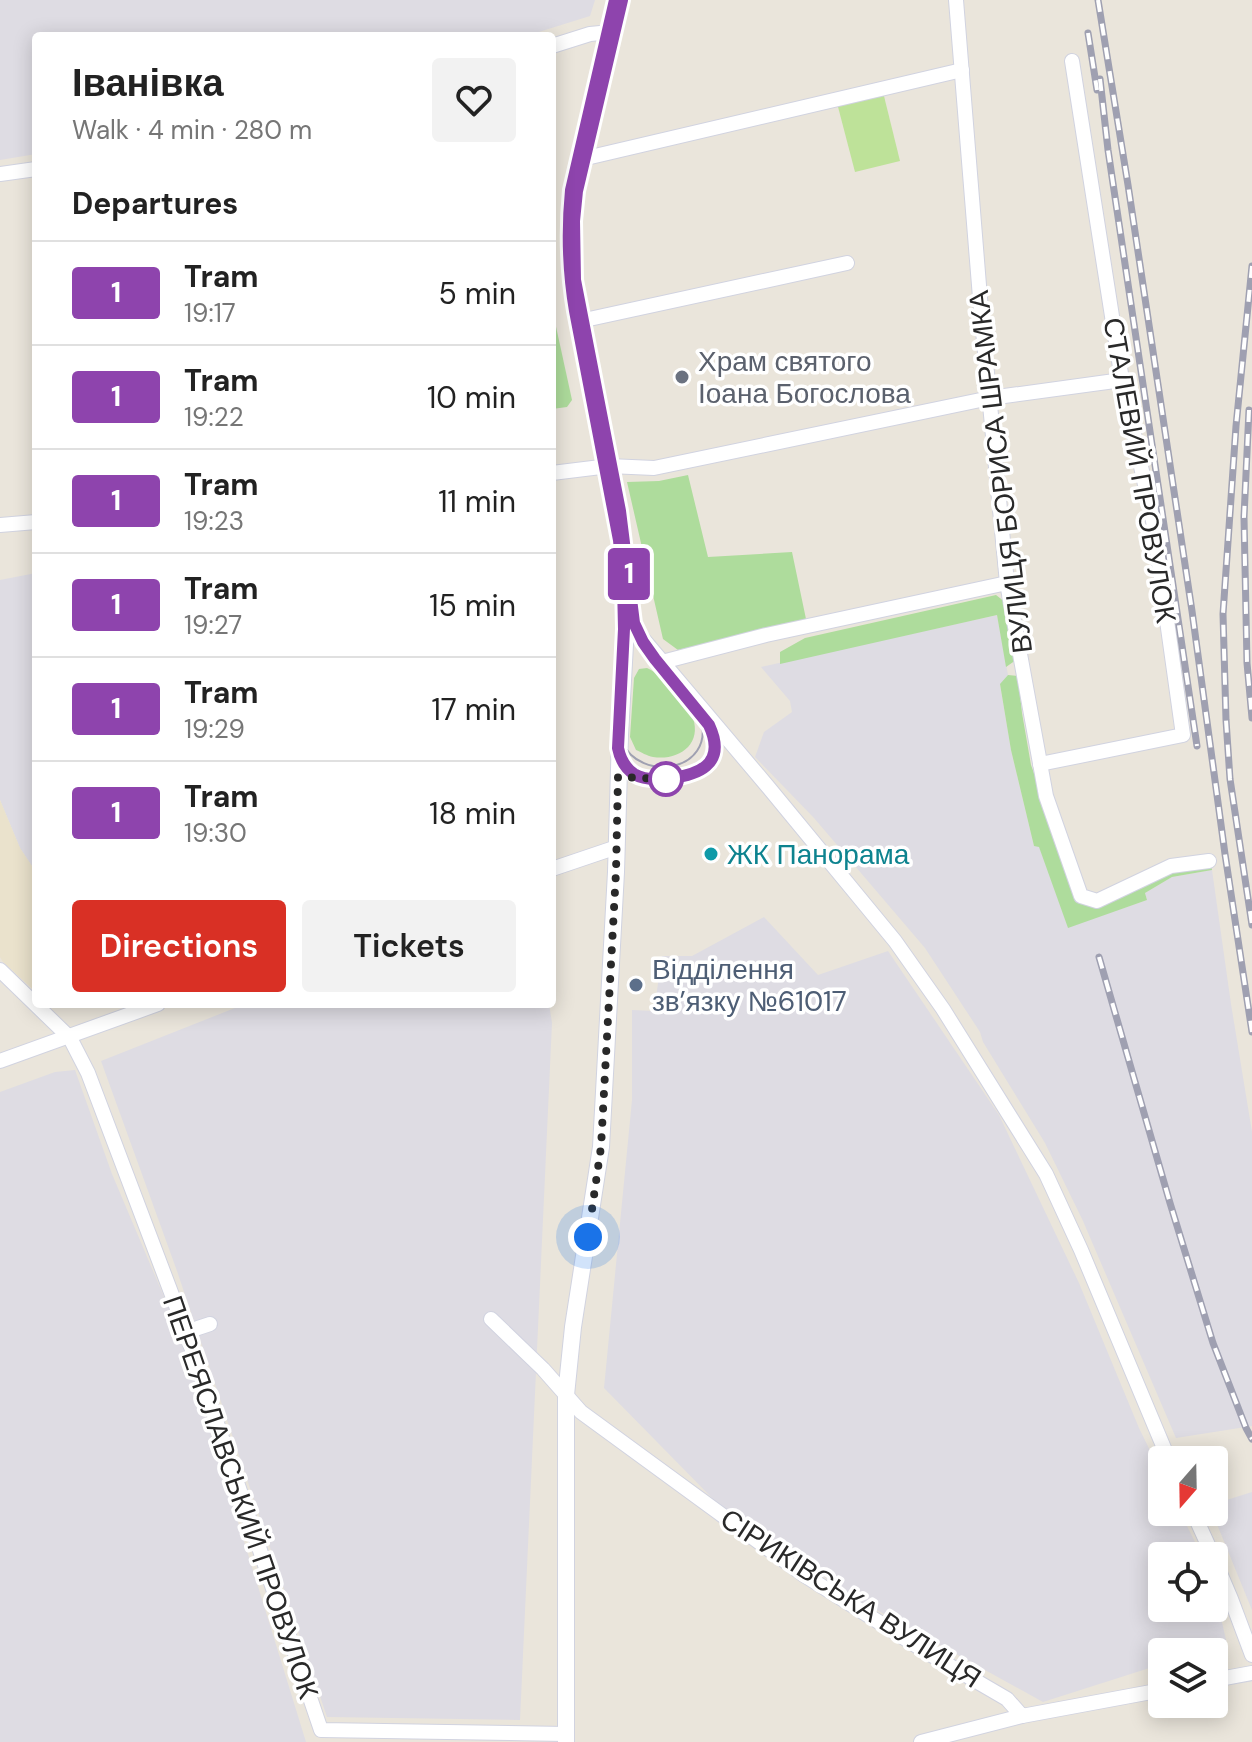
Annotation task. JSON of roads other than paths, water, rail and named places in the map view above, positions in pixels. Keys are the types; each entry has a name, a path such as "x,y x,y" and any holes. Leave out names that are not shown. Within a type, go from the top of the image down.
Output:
{"street":[{"path":"566,1738 566,1395 573,1327 601,1147 626,626 622,543 574,284 571,220 574,190 619,0"},
{"name":"ВУЛИЦЯ БОРИСА ШРАМКА","path":"956,0 1007,583 1046,796 1081,896 1097,901 1171,866 1209,861"},
{"path":"556,45 590,34 611,32"},
{"name":"СТАЛЕВИЙ ПРОВУЛОК","path":"1040,764 1183,735 1153,521 1122,380 1072,61"},
{"path":"582,159 962,70"},
{"path":"0,174 32,170"},
{"path":"580,321 847,263"},
{"path":"556,473 609,466 654,468 990,398 1122,380"},
{"path":"0,525 32,522"},
{"path":"662,662 766,635 1007,583"},
{"path":"626,626 638,633 779,800 895,941 943,1009 1046,1174 1163,1446"},
{"path":"556,868 617,847"},
{"path":"0,970 32,1001"},
{"path":"39,1008 70,1038"},
{"path":"0,1061 148,1008"},
{"name":"ПЕРЕЯСЛАВСЬКИЙ ПРОВУЛОК","path":"70,1038 88,1073 186,1332 321,1730 566,1738"},
{"name":"СІРИКІВСЬКА ВУЛИЦЯ","path":"491,1319 581,1412 804,1575 1007,1699 1022,1716"},
{"path":"186,1332 210,1324"},
{"path":"1228,1592 1252,1655"},
{"path":"1228,1677 1252,1673"},
{"path":"921,1742 1022,1716 1148,1693"}],"tram line":[{"path":"615,0 571,190 571,279 584,366 621,555 624,632 617,716 618,748 623,763 631,772 641,777 660,779 691,774 706,766 713,757 714,741 709,725 655,659 634,623 625,539 575,280 577,191 622,0"},
{"name":"1","path":"615,0 571,190 568,253 575,311 619,540 624,629 618,748 627,768 637,776 666,779 707,766 714,752 714,739 709,725 655,659 634,623 625,539 575,280 577,191 622,0"},
{"path":"622,742 631,755 644,763 659,767 674,766 697,751 702,737 701,719"}],"railway":[{"path":"1098,0 1192,611 1252,1032"},
{"path":"1088,33 1097,90"},
{"path":"1100,79 1197,746"},
{"path":"1252,266 1236,426 1223,614 1230,779 1252,925"},
{"path":"1249,410 1244,517 1247,663 1252,718"},
{"path":"1099,957 1213,1343 1252,1439"}],"place":[{"name":"Храм святого Іоана Богослова","path":"682,377"},
{"name":"ЖК Панорама","path":"711,854"},
{"name":"Відділення зв’язку №61017","path":"636,985"}]}
